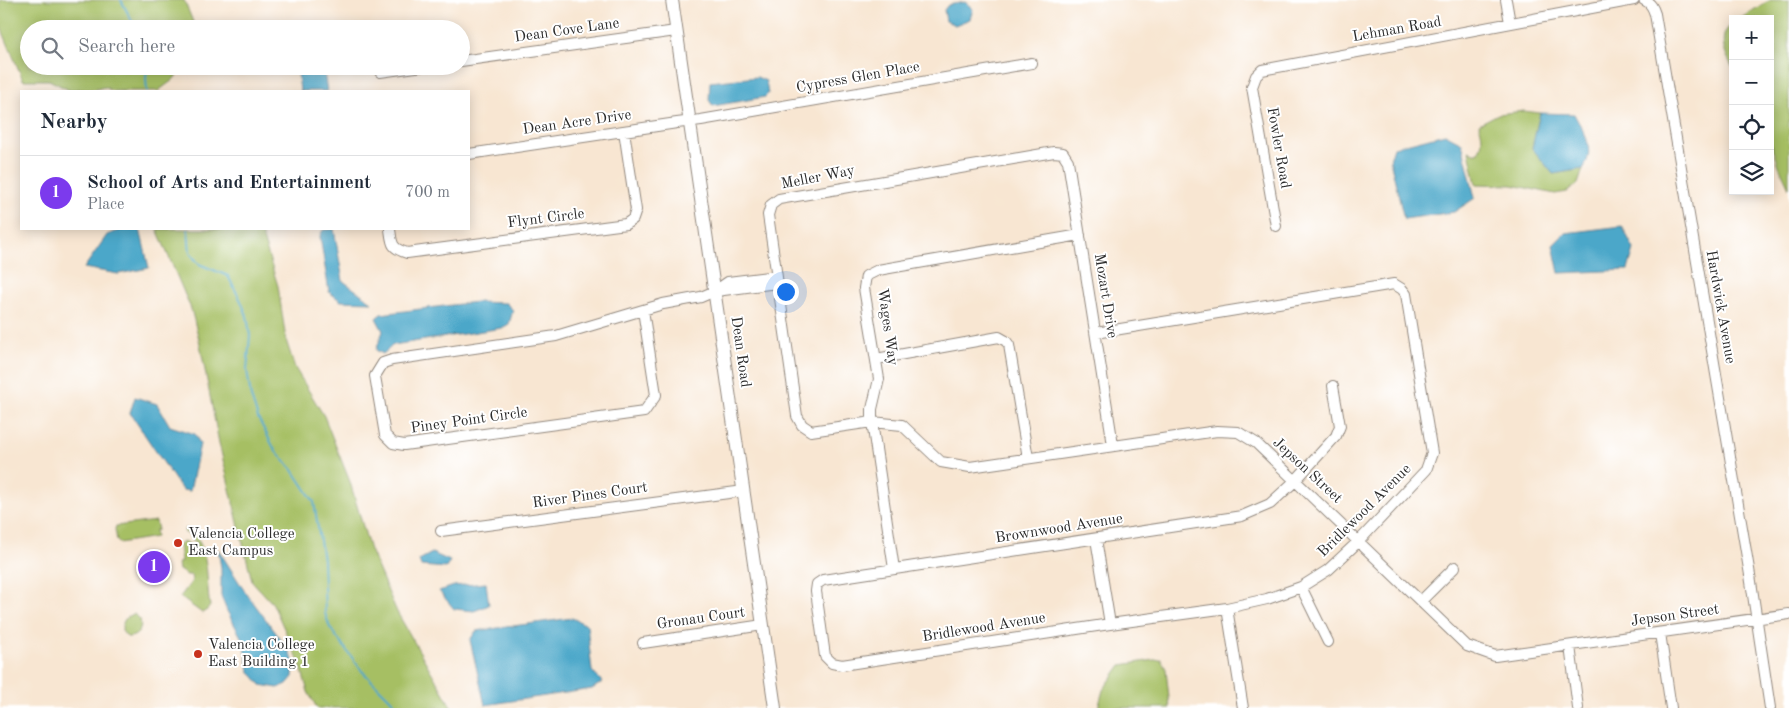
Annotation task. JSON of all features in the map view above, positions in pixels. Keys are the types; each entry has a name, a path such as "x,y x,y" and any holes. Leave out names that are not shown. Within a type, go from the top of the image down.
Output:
{"main road":[{"name":"Dean Road","path":"672,0 775,708"}],"street":[{"path":"1506,0 1510,23"},
{"name":"Lehman Road","path":"1256,76 1262,70 1269,68 1493,28 1510,23 1634,0"},
{"name":"Hardwick Avenue","path":"1646,1 1653,7 1657,24 1757,619 1770,708"},
{"name":"Dean Cove Lane","path":"470,60 676,31"},
{"name":"Cypress Glen Place","path":"689,122 1032,63"},
{"name":"Fowler Road","path":"1256,76 1252,88 1253,96 1276,226"},
{"name":"Dean Acre Drive","path":"470,154 689,122"},
{"name":"Flynt Circle","path":"390,230 392,244 397,250 407,253 626,224 633,219 636,210 624,131"},
{"name":"Meller Way","path":"802,426 797,416 768,215 771,205 779,199 1054,152 1064,154"},
{"name":"Mozart Drive","path":"1064,154 1068,161 1113,445"},
{"name":"Wages Way","path":"894,569 872,422 872,409 879,379 864,288 866,276 878,270 1080,235"},
{"name":"Piney Point Circle","path":"643,310 656,395 644,412 404,445 393,443 385,435 375,376 383,363 392,360 556,336 643,310 671,302 701,297 715,291 728,282 777,279"},
{"name":"Bridlewood Avenue","path":"818,584 816,590 825,656 832,663 842,665 1227,608 1267,599 1301,587 1328,570 1359,541 1426,470 1432,453 1406,294 1394,284 1096,333"},
{"path":"876,359 999,337 1006,341 1009,345 1028,458"},
{"name":"Brownwood Avenue","path":"818,584 823,580 1242,516 1270,504 1295,481 1336,436 1340,426 1333,386"},
{"name":"Jepson Street","path":"802,426 812,431 872,422 902,425 941,462 970,467 1217,431 1238,432 1256,443 1467,646 1495,656 1789,614"},
{"name":"River Pines Court","path":"441,531 744,491"},
{"path":"1096,539 1110,624"},
{"path":"1421,601 1455,567"},
{"path":"1301,587 1328,642"},
{"path":"1227,608 1242,708"},
{"name":"Gronau Court","path":"643,643 763,625"},
{"path":"1660,633 1671,708"},
{"path":"1570,646 1578,708"}],"green space":[{"path":"0,0 184,0 192,20 20,20 20,73 0,25"},
{"path":"1771,0 1789,0 1789,188 1774,151 1774,15 1746,15"},
{"path":"1729,27 1729,61 1723,39"},
{"path":"21,75 177,75 159,90 110,90 105,87 92,90 69,90 49,80 23,80"},
{"path":"1524,111 1540,113 1532,148 1553,174 1583,169 1578,184 1567,192 1555,194 1512,185 1476,184 1469,151 1478,153 1480,149 1482,138 1479,124 1498,114"},
{"path":"157,230 260,230 278,286 286,340 295,368 324,416 350,482 370,550 397,612 452,708 317,708 308,692 300,664 273,604 252,581 219,443 199,339 191,309"},
{"path":"156,521 158,530 155,530 156,537 119,543 117,541 116,526"},
{"path":"186,528 200,543 204,553 210,606 202,613 180,597 192,581 191,575 187,575 179,570 178,563 181,562 179,546 177,545 185,541 195,548 197,544 188,533 185,533 184,530"},
{"path":"134,614 140,619 141,626 134,636 127,637 122,631 123,625 126,618"},
{"path":"1161,659 1166,669 1170,708 1098,708 1103,690 1121,665"}],"water":[{"path":"965,2 973,9 970,19 955,25 946,21 944,10 948,5"},
{"path":"298,75 324,75 327,90 300,90"},
{"path":"757,77 766,81 768,94 765,97 713,106 709,100 710,82"},
{"path":"1540,113 1574,114 1585,134 1589,147 1587,161 1583,169 1553,174 1532,148"},
{"path":"1445,134 1462,143 1475,198 1454,212 1404,219 1390,160 1394,147"},
{"path":"1622,226 1634,249 1628,270 1559,273 1553,245 1565,233"},
{"path":"120,230 140,230 149,268 118,274 84,268 107,235"},
{"path":"323,230 334,230 343,281 372,302 341,301 329,292 320,236"},
{"path":"476,302 506,303 513,310 509,324 502,328 393,345 383,354 376,350 383,331 376,318 381,314"},
{"path":"135,397 157,404 170,426 195,434 200,444 190,491 182,490 130,413"},
{"path":"218,549 244,590 288,649 294,662 293,677 287,684 278,688 261,685 249,671 240,635 221,596 221,568"},
{"path":"432,553 450,561 446,568 421,566 419,560"},
{"path":"486,583 489,605 474,611 454,609 439,591 454,586"},
{"path":"572,618 587,625 592,671 603,682 592,689 485,705 470,640 476,631"}],"waterway":[{"path":"121,0 131,20"},
{"path":"146,75 147,90"},
{"path":"188,230 190,253 199,264 228,276 241,301 247,316 250,335 247,370 251,397 258,418 275,450 293,470 314,502 323,560 325,613 330,628 362,671 399,708"}],"place":[{"name":"Valencia College East Campus","path":"178,543"},
{"name":"School of Arts and Entertainment","path":"154,567"},
{"name":"Valencia College East Building 1","path":"198,654"}]}
